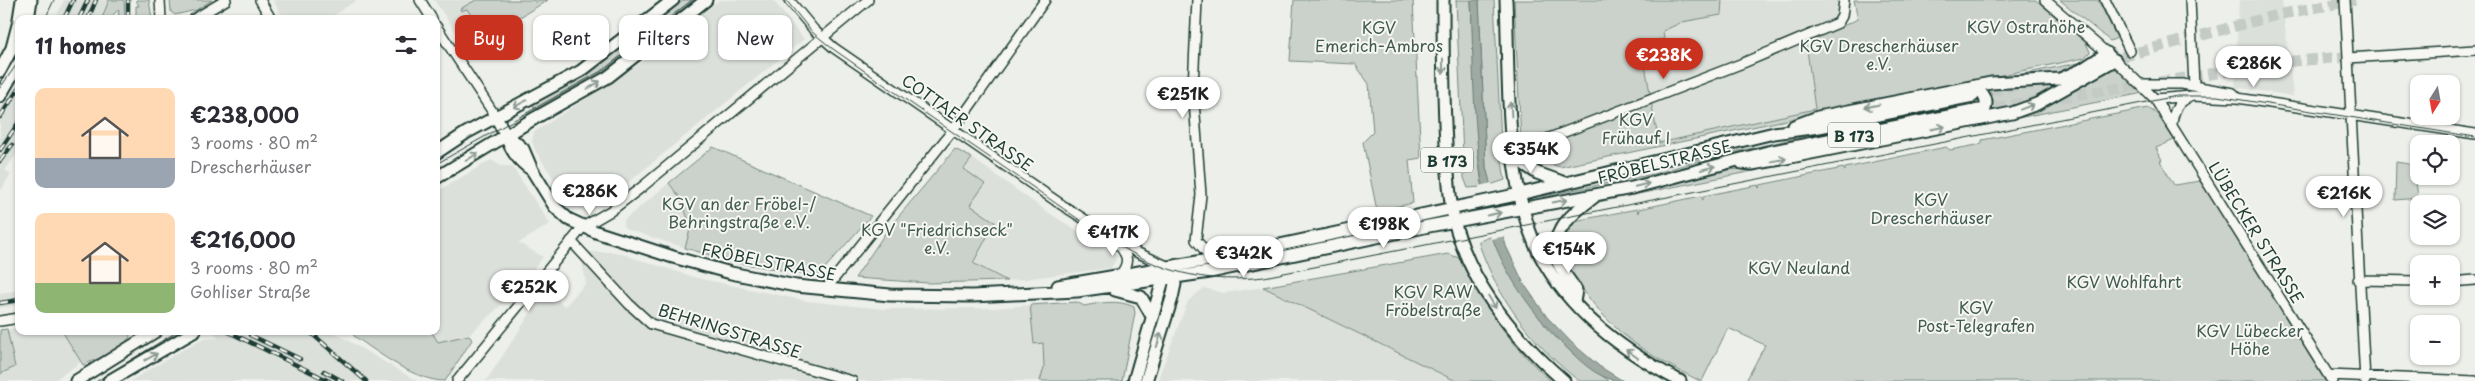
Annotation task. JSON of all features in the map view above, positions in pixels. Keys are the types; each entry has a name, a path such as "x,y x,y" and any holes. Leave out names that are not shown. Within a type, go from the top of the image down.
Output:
{"main road":[{"path":"20,15 22,0"},
{"path":"29,15 31,0"},
{"path":"440,150 466,133 581,71 673,0"},
{"path":"440,176 608,77 706,0"},
{"path":"1436,0 1443,20"},
{"name":"B 173","path":"1443,0 1443,111 1451,208 1454,221"},
{"path":"1506,0 1515,158 1515,195 1518,209 1544,261 1574,302 1615,342 1635,356 1680,381"},
{"path":"0,71 12,48 15,36"},
{"name":"FRÖBELSTRASSE","path":"496,117 507,135 514,154 532,170 555,207 568,219 583,227 673,257 732,273 825,290 935,297 1077,291 1169,278 1598,194 1664,180 1731,162 1752,164 1781,159 1979,115 2012,113 2037,104 2111,56"},
{"name":"FRÖBELSTRASSE","path":"1032,292 1212,259 1515,195 1774,133 1818,117 1972,91 2060,79 2111,56"},
{"path":"0,96 15,70"},
{"path":"1972,91 1981,91 1987,103 1986,110 1979,115"},
{"path":"1515,158 1537,173 1565,183"},
{"path":"1574,302 1576,290 1557,260 1557,242 1560,231 1570,216 1598,194"},
{"path":"1454,221 1474,272 1502,318 1564,381"},
{"path":"1146,381 1172,298 1167,266"},
{"path":"1134,381 1153,318 1169,278"},
{"path":"1102,288 1127,291 1141,298 1153,318"},
{"path":"76,381 146,335"},
{"path":"109,381 188,335"}],"street":[{"path":"160,0 161,15"},
{"path":"201,15 226,0"},
{"path":"260,0 269,15"},
{"path":"420,0 429,15"},
{"name":"COTTAER STRASSE","path":"789,0 822,37 953,130 1116,239 1167,266"},
{"path":"457,381 583,227 601,218 635,193 868,0"},
{"path":"825,290 953,130 1045,0"},
{"path":"1197,0 1193,88 1201,195 1196,240 1212,259"},
{"path":"1537,146 1552,137 1743,64 1838,23 1842,16 1844,0"},
{"name":"LÜBECKER STRASSE","path":"2045,0 2111,56 2155,99 2330,378"},
{"path":"2105,0 2130,51"},
{"path":"2190,0 2194,86"},
{"path":"2345,0 2364,379"},
{"name":"FRÖBELSTRASSE","path":"440,32 496,117"},
{"path":"2348,58 2475,50"},
{"path":"2141,84 2165,83 2194,86 2233,93 2237,98"},
{"path":"2155,99 2192,96 2237,98 2475,134"},
{"path":"2172,125 2176,108 2182,100 2192,96"},
{"name":"COTTAER STRASSE","path":"1116,239 1127,255 1128,261 1120,275"},
{"name":"BEHRINGSTRASSE","path":"571,241 629,304 651,324 852,381"},
{"path":"2358,280 2410,282"},
{"path":"2460,281 2475,280"},
{"path":"0,321 15,319"},
{"path":"2330,378 2475,381"}],"shaded area":[{"path":"64,0 109,0 103,15 57,15"},
{"path":"273,0 357,0 334,15 282,15"},
{"path":"434,0 548,0 523,15 455,15 455,31"},
{"path":"719,0 773,0 785,15 718,15 718,60 778,60 603,203 591,208 571,205 535,150 532,141 534,132 644,60 708,60 708,15 700,15"},
{"path":"1471,0 1479,0 1486,167 1506,246 1524,284 1547,317 1572,343 1599,366 1623,381 1606,378 1590,369 1554,334 1516,286 1495,245 1483,186 1476,133"},
{"path":"1722,0 1844,0 1842,16 1804,37 1815,109 1659,143 1641,43 1664,39 1663,31 1682,21 1721,15"},
{"path":"2239,0 2282,0 2293,96 2235,87"},
{"path":"792,24 804,39 792,49"},
{"path":"15,88 15,156 5,170 11,174 0,192 0,109"},
{"path":"972,158 1049,213 1118,256 1111,268 1007,281 973,263 970,205 964,169"},
{"path":"491,160 501,166 512,166 550,224 519,243 543,257 517,290 469,335 438,342 434,335 440,335 440,190"},
{"path":"669,183 680,198 691,226 685,248 626,229 623,226 624,220"},
{"path":"580,252 615,252 697,278 807,301 884,309 994,308 1030,305 1034,343 1043,343 1044,367 1040,381 486,381 545,291 565,306 586,283"},
{"path":"1263,287 1456,381 1157,381 1188,301 1204,288 1224,293"},
{"path":"15,291 15,306 0,308 0,293"},
{"path":"15,328 15,335 64,335 81,362 53,381 0,381 0,374 15,367 7,330"},
{"path":"216,335 339,335 417,381 130,381 201,339 219,338"}],"green space":[{"path":"109,0 124,0 125,15 118,15 119,9 113,15 103,15"},
{"path":"136,0 149,0 151,15 136,15 136,6 139,6"},
{"path":"170,0 212,0 196,10 175,15 171,12"},
{"path":"476,0 534,0 536,3 537,0 548,0 523,15 471,15 467,9 461,11 460,9"},
{"path":"684,0 695,0 676,15 664,15"},
{"name":"KGV Emerich-Ambros","path":"1294,0 1413,0 1421,158 1409,160 1413,203 1377,211 1363,142 1373,132 1369,84 1355,64 1290,61"},
{"path":"1456,0 1471,0 1478,154 1482,187 1468,188 1464,178"},
{"path":"1479,0 1494,0 1502,162 1505,180 1490,185 1486,167"},
{"path":"1514,0 1722,0 1721,15 1682,22 1663,31 1664,39 1641,43 1650,93 1523,146 1521,140"},
{"path":"1854,0 2036,0 2086,43 2090,52 2084,58 1560,167 1538,160 1547,146 1572,132 1651,101 1659,143 1815,109 1806,43 1858,19"},
{"path":"2060,0 2098,0 2117,38 2110,41"},
{"path":"619,47 619,60 624,60 610,71 537,113 532,103 586,74 603,60 609,60 609,55"},
{"path":"2088,61 2069,73 1977,83"},
{"path":"2109,68 2119,70 2143,93 1598,202 1716,171 1753,168 2003,118"},
{"path":"2068,79 2043,98 1989,114 1992,100 1984,87"},
{"path":"2148,108 2157,114 2174,140 2156,148 2162,160 2160,161 2174,185 2200,181 2239,238 2325,381 1746,381 1765,345 1728,328 1702,381 1700,381 1648,353 1607,319 1574,277 1568,267 1565,256 1565,241 1574,221 1637,209 1638,213 1639,209 1701,196 1703,200 1703,196 1758,185 1759,188 1760,185 1843,168 1845,171 1845,168 1946,147 1950,150 1982,144 1982,140"},
{"path":"1846,127 1847,131 1668,175 1544,201 1543,196 1653,174 1707,158"},
{"name":"KGV an der Fröbel-/ Behringstraße e.V.","path":"713,147 871,216 818,276 738,263 685,248 691,226 680,198 669,183"},
{"name":"KGV \"Friedrichseck\" e.V.","path":"955,149 972,158 964,169 985,184 970,205 995,222 973,263 1007,281 928,283 855,278 888,229"},
{"path":"2396,162 2409,164 2410,185 2416,185 2418,195 2410,195 2410,199 2395,200"},
{"path":"1493,236 1547,329 1572,353 1609,381 1579,381 1547,352 1519,320 1496,284 1479,244 1479,241"},
{"name":"KGV RAW Fröbelstraße","path":"1448,254 1459,258 1499,324 1523,354 1551,381 1456,381 1263,287"},
{"path":"1077,302 1084,306 1115,302 1134,307 1135,313 1122,381 1040,381 1044,367 1043,343 1034,344 1030,305"},
{"path":"7,329 15,367 0,374 0,330"},
{"path":"64,335 130,335 126,342 115,350 83,365"},
{"path":"434,335 438,342 469,335 472,340 445,381 434,380 410,371 386,358 354,336"}],"pier":[{"path":"1492,183 1506,236 1491,239 1479,186"}],"tunnel":[{"path":"2106,61 2277,15 2355,0"},
{"path":"1979,110 2294,61 2358,56"},
{"path":"1974,96 2019,84"}],"tram line":[{"path":"47,15 54,0"},
{"path":"440,162 603,70 692,0"},
{"path":"786,0 812,32 833,49 1097,232 1147,261 1176,271 1213,278 1264,277 2177,96 2217,96 2475,137"},
{"path":"0,88 15,67"},
{"path":"97,381 172,335"}],"railway":[{"path":"66,15 73,0"},
{"path":"81,15 88,0"},
{"path":"90,15 96,0"},
{"path":"128,0 128,15"},
{"path":"0,117 15,94"},
{"path":"0,150 15,128"},
{"path":"0,161 12,145"},
{"path":"0,303 15,301"},
{"path":"235,335 329,381"},
{"path":"250,335 300,359"},
{"path":"314,335 366,381"},
{"path":"324,371 342,381"}],"park label":[{"name":"KGV Ostrahöhe","path":"2026,26"},
{"name":"KGV Drescherhäuser e.V.","path":"1879,54"},
{"name":"KGV Frühauf I","path":"1636,128"},
{"name":"KGV Drescherhäuser","path":"1931,208"},
{"name":"KGV Neuland","path":"1799,267"},
{"name":"KGV Wohlfahrt","path":"2124,281"},
{"name":"KGV Post-Telegrafen","path":"1976,316"},
{"name":"KGV Lübecker Höhe","path":"2250,339"}]}
